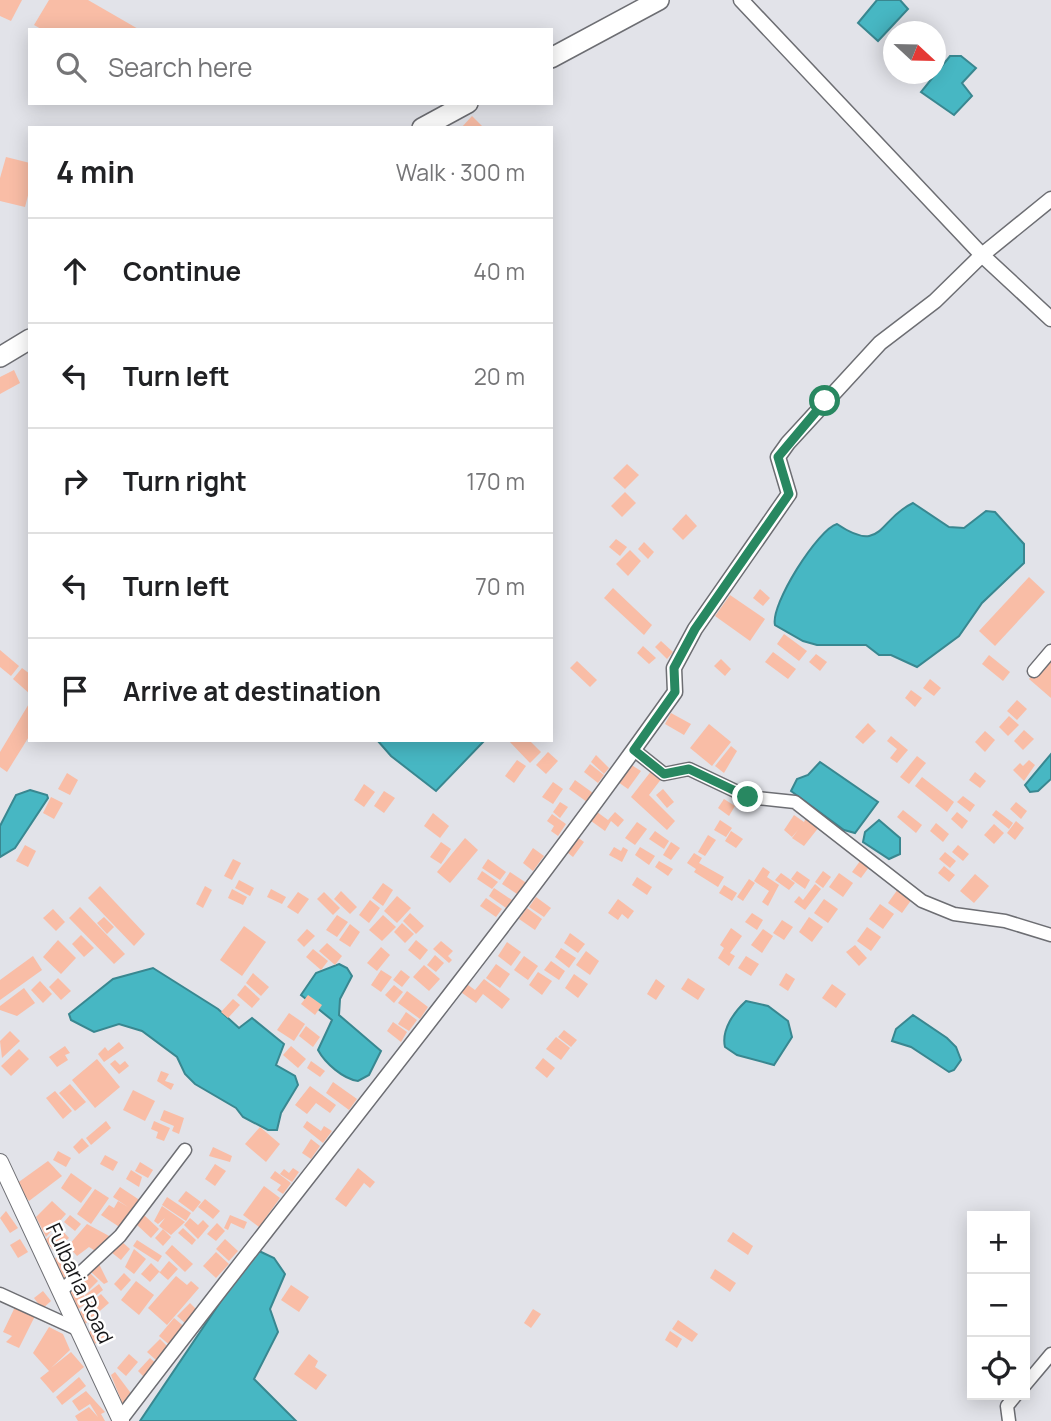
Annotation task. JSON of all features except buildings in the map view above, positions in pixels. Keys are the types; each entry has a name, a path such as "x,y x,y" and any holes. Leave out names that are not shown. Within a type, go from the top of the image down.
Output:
{"highway":[{"path":"553,57 659,0"},
{"path":"426,126 464,105"},
{"path":"0,357 28,340"}],"main road":[{"name":"Fulbaria Road","path":"0,1162 120,1420"}],"street":[{"path":"741,0 982,256 1051,319"},
{"path":"120,1420 293,1193 477,961 675,692 674,668 695,629 789,494 778,457 788,443 880,343 935,301 982,256 1051,199"},
{"path":"1034,671 1051,651"},
{"path":"634,750 664,774 689,769 748,797 795,802 922,901 954,914 1005,921 1051,935"},
{"path":"61,1291 120,1236 185,1150"},
{"path":"0,1294 79,1330"},
{"path":"1030,1379 1051,1354"},
{"path":"1009,1421 1007,1406 1012,1400"}],"water":[{"path":"877,0 900,0 908,9 897,21 883,21 883,36 878,41 858,23"},
{"path":"950,56 961,56 976,68 962,83 972,96 954,115 921,92 927,84 946,84 946,61"},
{"path":"913,503 949,527 964,528 986,511 995,512 1024,544 1024,563 982,603 959,636 917,667 891,655 879,655 866,645 817,645 803,641 775,625 775,615 787,586 808,553 829,529 837,524 852,533 872,535"},
{"path":"379,742 483,742 436,791 391,756"},
{"path":"1051,754 1051,779 1038,791 1030,792 1025,785"},
{"path":"820,762 878,802 855,833 844,830 791,791 797,779 808,775"},
{"path":"30,790 47,795 48,798 15,848 0,857 0,826 16,795"},
{"path":"879,820 900,838 900,854 889,859 863,842 865,832"},
{"path":"339,964 347,968 352,976 340,999 339,1015 381,1051 369,1075 358,1081 341,1074 321,1055 318,1050 332,1020 301,995 316,973"},
{"path":"153,968 218,1009 239,1028 252,1018 284,1044 276,1065 295,1076 298,1085 281,1113 277,1130 268,1130 243,1117 236,1108 195,1084 185,1074 177,1057 142,1031 119,1024 94,1032 71,1020 69,1014 113,979"},
{"path":"746,1001 768,1006 788,1021 792,1037 774,1065 737,1055 725,1047 725,1034 730,1022"},
{"path":"913,1015 956,1047 961,1060 954,1070 949,1072 911,1047 892,1041 896,1029"},
{"path":"259,1251 274,1258 285,1274 270,1309 278,1332 254,1379 296,1421 140,1421 252,1255"}],"route":[{"path":"748,797 689,769 664,774 634,750 675,692 674,668 695,629 789,494 781,475 778,457 825,401"}]}
